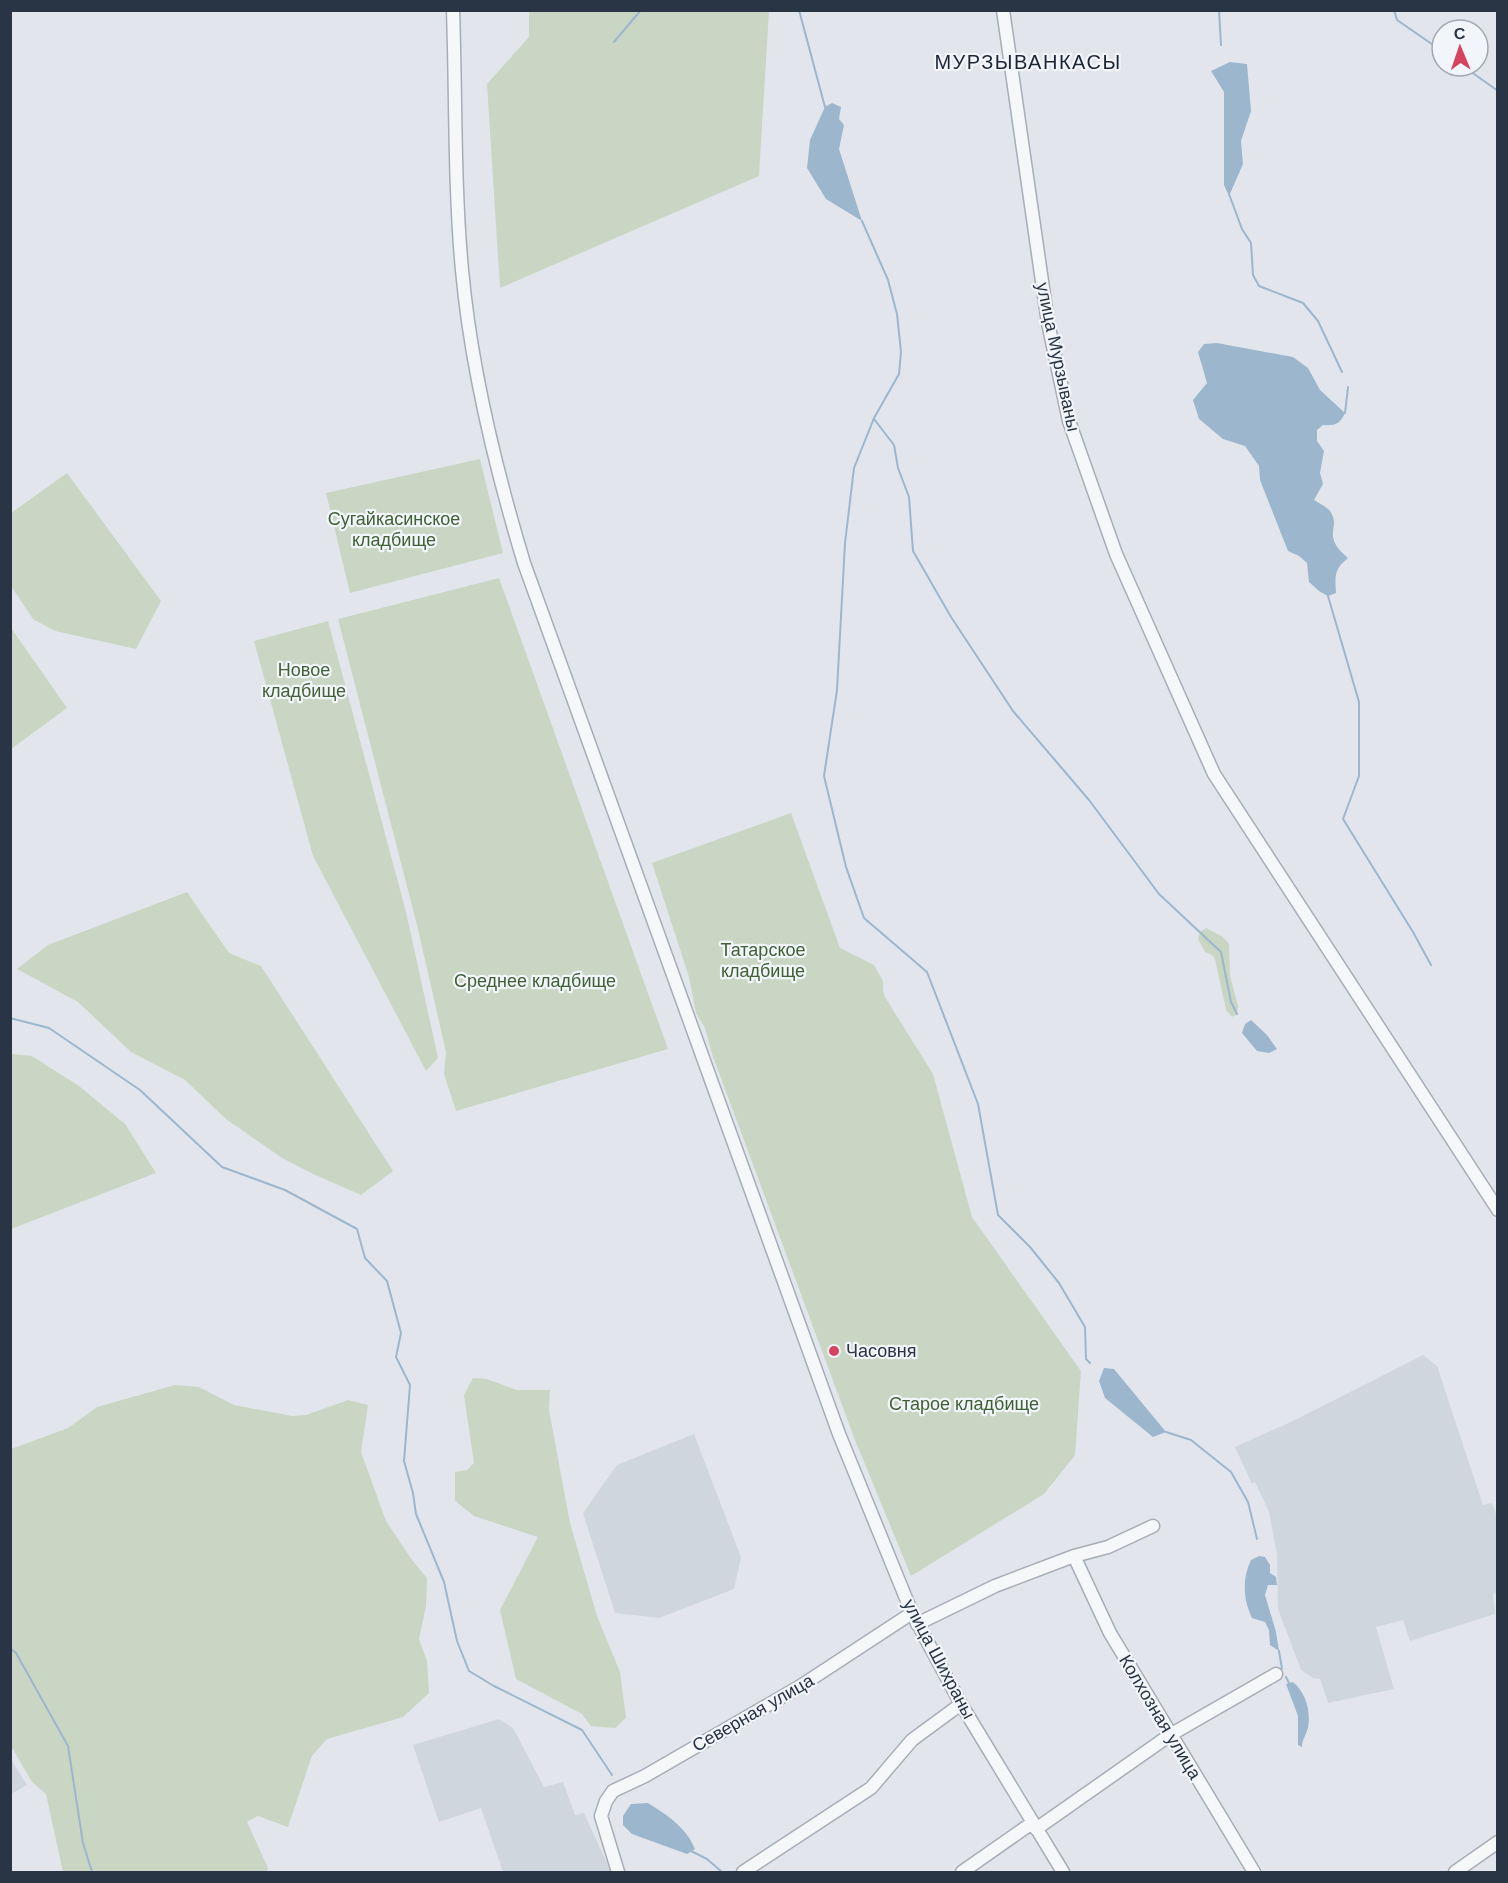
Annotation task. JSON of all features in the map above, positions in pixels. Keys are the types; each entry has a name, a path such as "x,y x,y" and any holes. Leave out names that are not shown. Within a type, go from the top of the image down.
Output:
{"street":[{"name":"улица Шихраны","path":"453,10 462,270 482,403 505,499 524,563 839,1434 915,1619 961,1704 1063,1872"},
{"name":"улица Мурзываны","path":"1003,10 1044,300 1069,421 1116,554 1214,774 1497,1210"},
{"name":"Северная улица","path":"618,1872 601,1816 606,1801 613,1791 645,1776 915,1619 1074,1556 1108,1547 1152,1526"},
{"name":"Колхозная улица","path":"1074,1556 1110,1633 1254,1872"},
{"path":"962,1872 1170,1735 1276,1674"},
{"path":"743,1872 871,1788 912,1740 961,1704"},
{"path":"1455,1872 1497,1842"}],"shaded area":[{"path":"1423,1355 1437,1366 1483,1505 1492,1503 1497,1517 1497,1592 1493,1594 1495,1614 1410,1641 1403,1620 1376,1627 1394,1689 1328,1703 1320,1679 1313,1678 1301,1670 1278,1609 1277,1554 1269,1512 1255,1482 1252,1484 1235,1447 1295,1420"},
{"path":"694,1434 741,1557 734,1589 659,1618 615,1613 583,1513 617,1465"},
{"path":"499,1719 513,1728 544,1787 563,1782 575,1815 584,1813 611,1872 503,1872 481,1808 439,1822 413,1745"},
{"path":"10,1758 27,1785 11,1794 10,1794"}],"green space":[{"path":"529,11 769,11 759,176 500,288 487,84 529,37"},
{"name":"Сугайкасинское кладбище","path":"480,459 503,553 350,593 326,493"},
{"path":"67,473 161,601 136,649 55,631 33,619 11,586 11,513"},
{"name":"Среднее кладбище","path":"499,578 668,1049 456,1111 444,1074 446,1052 417,925 338,619"},
{"name":"Новое кладбище","path":"328,621 406,912 438,1058 426,1071 313,856 254,641"},
{"path":"11,628 67,708 10,749"},
{"name":"Старое кладбище","path":"791,813 840,948 874,965 883,981 885,997 933,1074 972,1217 1081,1371 1075,1455 1044,1494 911,1576 855,1440 712,1054 705,1028 696,1013 689,977 652,863"},
{"path":"187,892 229,953 261,966 393,1171 361,1195 282,1158 226,1119 185,1080 131,1052 78,1002 17,969 48,945"},
{"path":"1206,928 1223,937 1229,944 1230,976 1238,1006 1237,1014 1232,1017 1226,1010 1215,959 1205,952 1198,939 1200,932"},
{"path":"11,1054 32,1056 79,1086 125,1124 156,1173 11,1229"},
{"path":"473,1378 487,1379 517,1390 550,1390 549,1410 570,1523 597,1616 620,1672 626,1718 615,1728 591,1726 582,1714 516,1679 500,1610 538,1537 474,1516 455,1501 455,1472 467,1470 474,1463 464,1395"},
{"path":"175,1385 199,1387 234,1405 292,1416 306,1415 348,1400 368,1405 361,1452 386,1521 427,1578 426,1606 419,1639 427,1661 429,1693 403,1717 327,1739 312,1756 288,1827 258,1816 247,1822 268,1868 267,1872 63,1872 46,1794 32,1782 11,1746 11,1449 68,1428 97,1407"}],"water":[{"path":"1230,62 1247,64 1251,111 1241,141 1243,164 1229,196 1224,185 1224,92 1211,71"},
{"path":"832,103 841,107 839,119 844,125 839,149 862,221 826,199 807,168 810,140 825,107"},
{"path":"1217,343 1293,357 1308,368 1320,390 1345,413 1337,424 1323,425 1317,430 1317,441 1324,451 1320,473 1323,484 1314,500 1330,511 1334,522 1333,538 1348,558 1336,573 1336,593 1328,596 1319,591 1309,582 1307,563 1288,551 1260,480 1259,466 1245,446 1223,439 1199,419 1193,400 1207,383 1198,352 1204,344"},
{"path":"1251,1020 1267,1035 1277,1049 1269,1053 1257,1051 1242,1033 1245,1024"},
{"path":"1104,1368 1114,1369 1166,1432 1153,1437 1105,1398 1099,1381"},
{"path":"1259,1556 1265,1557 1270,1565 1270,1573 1276,1577 1277,1585 1268,1585 1265,1595 1279,1651 1270,1645 1269,1630 1265,1622 1252,1618 1247,1604 1246,1574 1251,1560"},
{"path":"1293,1682 1301,1691 1308,1709 1309,1722 1302,1747 1298,1745 1298,1716 1286,1684"},
{"path":"648,1803 681,1828 695,1849 687,1854 632,1834 623,1825 623,1816 631,1804"}],"waterway":[{"path":"614,42 641,10"},
{"path":"799,10 825,107"},
{"path":"1219,10 1221,45"},
{"path":"1394,10 1397,20 1430,43"},
{"path":"1480,78 1498,91"},
{"path":"1229,194 1242,229 1251,243 1253,275 1259,286 1303,303 1318,321 1342,372"},
{"path":"862,221 888,280 897,314 901,352 899,374 874,418 854,468 845,543 837,690 824,776 846,867 864,918 927,972 978,1104 998,1215 1030,1247 1059,1283 1085,1327 1086,1359 1090,1363"},
{"path":"1345,413 1348,387"},
{"path":"874,419 894,445 898,468 909,497 913,551 951,617 1013,711 1089,800 1159,894 1221,952 1231,1002 1237,1014"},
{"path":"1328,596 1359,702 1359,776 1343,819 1431,965"},
{"path":"10,1018 49,1028 140,1090 222,1167 285,1190 357,1229 365,1258 387,1281 401,1333 396,1357 410,1385 404,1461 416,1514 444,1582 457,1641 469,1671 582,1730 612,1775"},
{"path":"1166,1432 1191,1440 1231,1472 1248,1502 1257,1539"},
{"path":"10,1648 16,1653 68,1746 83,1843 92,1872"},
{"path":"1279,1651 1282,1669"},
{"path":"1286,1677 1289,1683"},
{"path":"691,1851 707,1859 722,1872"}],"place":[{"name":"Часовня","path":"834,1351"}],"district":[{"name":"МУРЗЫВАНКАСЫ","path":"1028,62"}],"park label":[{"name":"Татарское кладбище","path":"763,960"}]}
